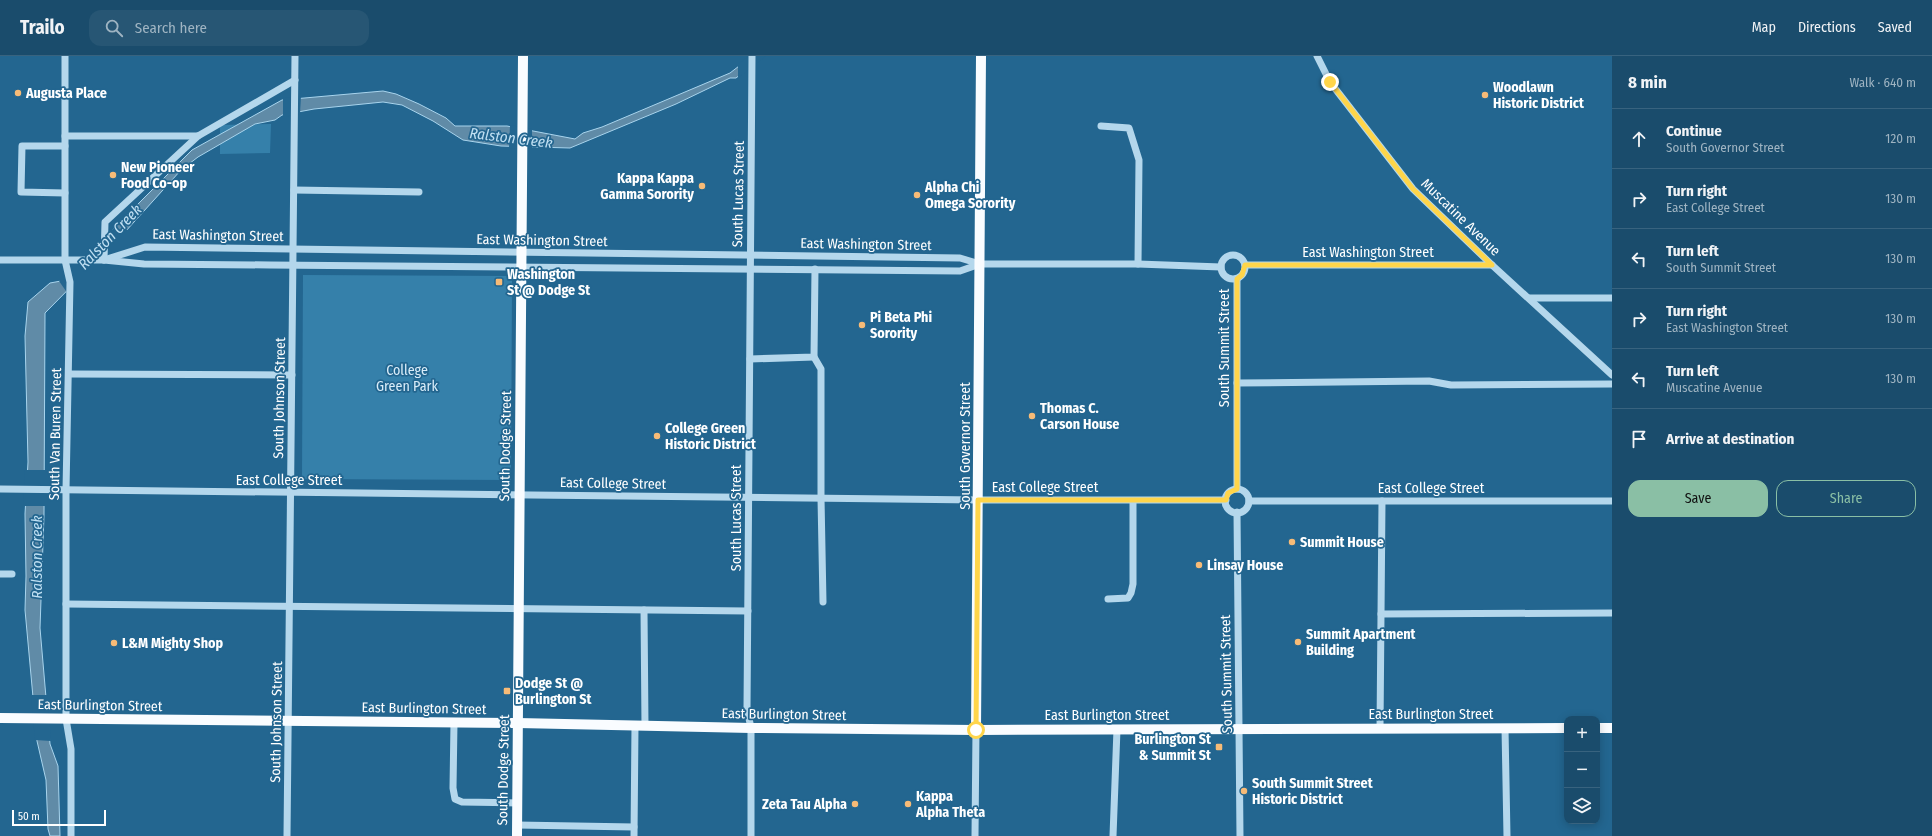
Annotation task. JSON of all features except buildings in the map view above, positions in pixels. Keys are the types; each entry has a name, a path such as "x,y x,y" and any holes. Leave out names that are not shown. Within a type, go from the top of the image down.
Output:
{"main road":[{"name":"South Dodge Street","path":"517,836 522,56"},
{"name":"South Governor Street","path":"976,730 981,56"},
{"name":"East Burlington Street","path":"0,718 454,722 751,728 976,730 1564,728"},
{"path":"1600,728 1612,728"}],"street":[{"name":"South Van Buren Street","path":"65,56 65,260 69,296 69,374 66,490 66,719 71,749 71,836"},
{"name":"South Johnson Street","path":"287,836 296,56"},
{"name":"South Lucas Street","path":"751,836 751,728 747,709 752,56"},
{"name":"Muscatine Avenue","path":"1317,56 1330,82 1413,189 1492,265 1612,375"},
{"path":"104,259 105,222 198,136 295,80"},
{"path":"1101,126 1129,128 1139,160 1138,264"},
{"path":"65,136 198,136"},
{"path":"65,146 22,146 21,192 65,193"},
{"path":"294,190 419,192"},
{"name":"East Washington Street","path":"104,259 145,247 960,258 980,264 1138,264 1221,267"},
{"path":"1233,255 1241,258 1245,265 1242,275 1237,279 1226,277 1221,272 1221,267 1226,258 1233,255"},
{"name":"East Washington Street","path":"0,260 104,259 144,264 293,266 750,268 960,271 980,264"},
{"name":"East Washington Street","path":"1245,265 1492,265"},
{"path":"815,269 814,357 821,369 820,498 823,602"},
{"name":"South Summit Street","path":"1237,279 1237,489"},
{"path":"1529,298 1612,298"},
{"path":"750,359 814,357"},
{"path":"69,374 292,376"},
{"path":"1237,383 1429,381 1451,385 1612,384"},
{"name":"East College Street","path":"0,489 749,498 1133,501 1226,500"},
{"path":"1237,489 1245,492 1249,501 1245,510 1237,512 1230,510 1226,500 1228,493 1237,489"},
{"path":"1108,599 1128,598 1132,593 1133,501"},
{"name":"East College Street","path":"1249,501 1612,501"},
{"path":"1380,729 1382,501"},
{"name":"South Summit Street","path":"1237,512 1240,836"},
{"path":"0,574 12,574"},
{"path":"66,604 748,611"},
{"path":"634,836 644,610"},
{"path":"1381,614 1612,613"},
{"path":"454,722 453,788 455,799 462,802 517,803"},
{"path":"1504,728 1507,836"},
{"path":"1113,836 1117,729"},
{"name":"South Governor Street","path":"975,836 976,730"},
{"path":"517,824 634,827"}],"green space":[{"path":"271,124 270,153 220,154 220,125"},
{"name":"College Green Park","path":"303,275 512,276 511,480 302,479"}],"water":[{"name":"Ralston Creek","path":"752,56 764,56 736,78 730,78 676,104 570,148 501,146 463,140 433,121 402,105 383,102 314,109 282,115 275,120 255,124 198,157 181,170 125,232 45,313 44,515 40,628 50,744 58,766 60,836 50,836 48,829 46,780 37,741 25,610 25,514 28,462 25,336 28,302 50,283 61,281 192,150 282,100 383,91 396,94 419,104 446,118 455,126 507,126 575,139 583,133 602,127 730,73"}],"pier":[{"path":"749,56 766,56 738,78 738,64"},
{"path":"301,96 300,114 283,117 283,98"},
{"path":"510,125 532,129 532,149 509,148"},
{"path":"110,229 130,230 68,294 59,281"},
{"path":"25,470 46,470 46,506 23,506"},
{"path":"31,695 47,695 51,741 35,740"}],"place":[{"name":"Augusta Place","path":"18,93"},
{"name":"Woodlawn Historic District","path":"1485,95"},
{"name":"New Pioneer Food Co-op","path":"113,175"},
{"name":"Kappa Kappa Gamma Sorority","path":"702,186"},
{"name":"Alpha Chi Omega Sorority","path":"917,195"},
{"name":"Washington St @ Dodge St","path":"499,282"},
{"name":"Pi Beta Phi Sorority","path":"862,325"},
{"name":"Thomas C. Carson House","path":"1032,416"},
{"name":"College Green Historic District","path":"657,436"},
{"name":"Summit House","path":"1292,542"},
{"name":"Linsay House","path":"1199,565"},
{"name":"Summit Apartment Building","path":"1298,642"},
{"name":"L&M Mighty Shop","path":"114,643"},
{"name":"Dodge St @ Burlington St","path":"507,691"},
{"name":"Burlington St & Summit St","path":"1219,747"},
{"name":"South Summit Street Historic District","path":"1244,791"},
{"name":"Zeta Tau Alpha","path":"855,804"},
{"name":"Kappa Alpha Theta","path":"908,804"}],"route":[{"path":"976,730 978,500 1226,500 1228,493 1231,490 1237,489 1237,279 1244,272 1245,265 1492,265 1413,189 1330,82"}]}
